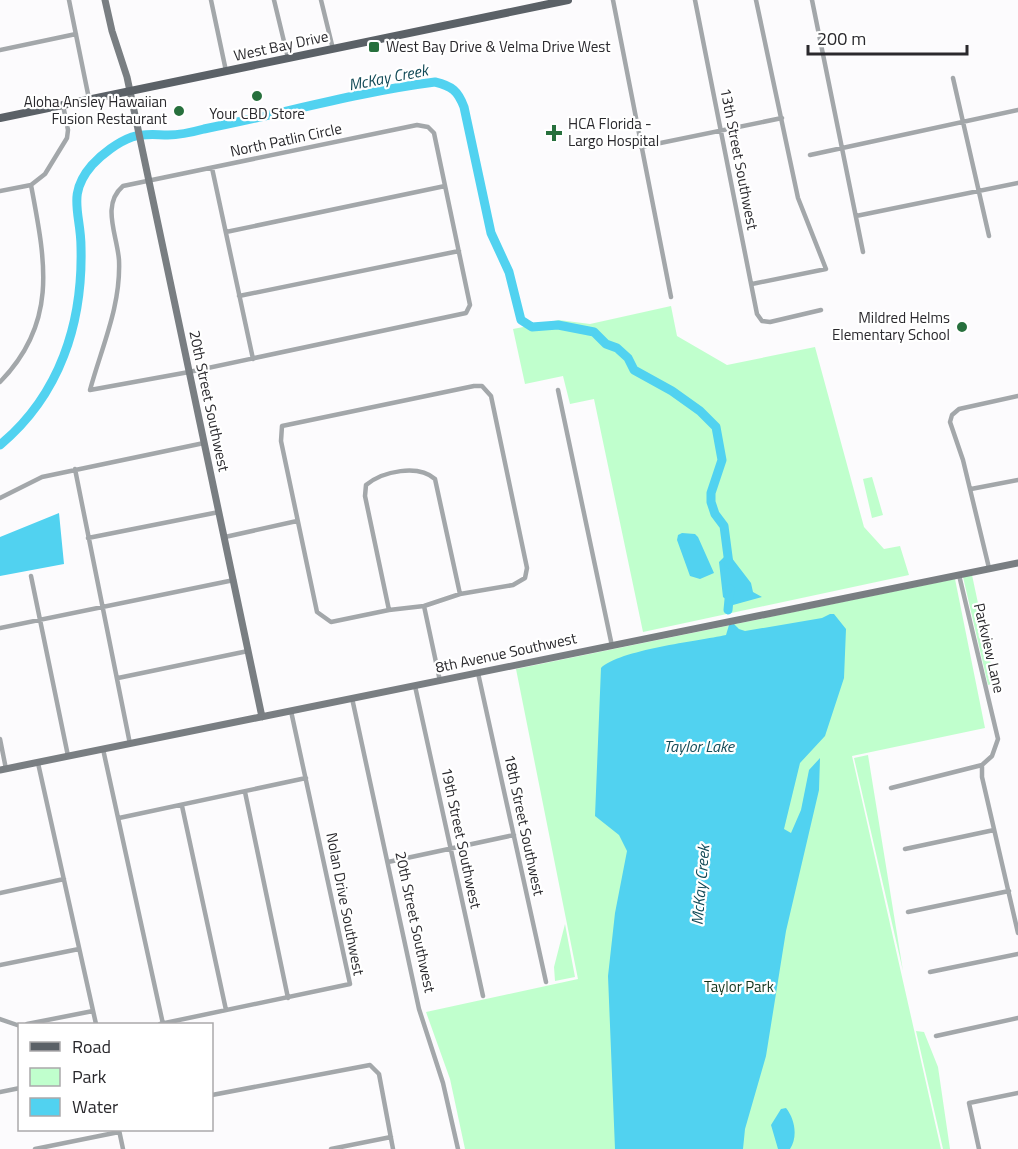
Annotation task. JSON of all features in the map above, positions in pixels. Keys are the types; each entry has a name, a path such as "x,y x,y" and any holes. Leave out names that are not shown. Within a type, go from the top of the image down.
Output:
{"main road":[{"name":"West Bay Drive","path":"0,118 333,49 544,2 567,0"}],"street":[{"path":"69,0 89,99"},
{"name":"20th Street Southwest","path":"105,0 130,91 262,717"},
{"path":"211,0 226,71"},
{"path":"274,0 288,58"},
{"path":"321,0 333,49"},
{"path":"613,0 671,297"},
{"name":"13th Street Southwest","path":"695,0 757,314 762,321 770,322 822,310"},
{"path":"752,284 826,269 798,198 756,0"},
{"path":"812,0 863,252"},
{"path":"0,50 76,34"},
{"path":"953,78 989,236"},
{"path":"0,191 31,185 45,174 67,138 68,129 63,105"},
{"path":"810,155 1018,110"},
{"path":"641,147 782,118"},
{"name":"North Patlin Circle","path":"189,372 90,390 110,328 119,286 119,260 111,212 112,199 123,186 417,125 428,127 434,133 445,186"},
{"path":"212,168 253,359"},
{"path":"856,216 1018,183"},
{"path":"0,382 26,348 37,325 43,301 45,259 31,185"},
{"path":"189,372 466,313 470,305 445,186 226,232"},
{"path":"239,296 459,251"},
{"path":"482,386 490,396 527,568 525,578 513,585 460,594 424,606 389,610 331,622 317,612 297,520 281,441 282,426 482,386"},
{"path":"558,390 612,646"},
{"path":"989,568 971,489 950,422 952,415 959,409 1018,396"},
{"path":"0,498 42,477 204,443"},
{"path":"75,469 130,744"},
{"path":"389,610 365,496 366,485 372,480 417,469 426,471 435,479 460,594"},
{"path":"971,489 1018,480"},
{"path":"88,538 219,512"},
{"path":"225,537 297,520"},
{"name":"8th Avenue Southwest","path":"3,770 989,568 1018,565"},
{"name":"Parkview Lane","path":"959,575 998,739 992,756 982,765"},
{"path":"31,576 68,756"},
{"path":"0,628 234,580"},
{"path":"424,606 440,681"},
{"path":"118,678 248,651"},
{"name":"18th Street Southwest","path":"478,673 546,982"},
{"name":"19th Street Southwest","path":"415,686 483,996"},
{"name":"20th Street Southwest","path":"352,699 419,1009 443,1083 458,1149"},
{"name":"Nolan Drive Southwest","path":"167,1023 350,984 291,711"},
{"path":"0,739 3,770"},
{"path":"103,749 162,1023"},
{"path":"38,763 96,1023"},
{"path":"891,788 982,765 994,830 1018,933"},
{"path":"119,818 306,778"},
{"path":"245,792 288,998"},
{"path":"182,806 226,1010"},
{"path":"905,849 994,830"},
{"path":"388,862 514,835"},
{"path":"0,893 64,879"},
{"path":"908,912 1009,891"},
{"path":"0,965 79,949"},
{"path":"930,972 1018,954"},
{"path":"32,1023 93,1011"},
{"path":"936,1036 1018,1018"},
{"path":"0,1020 18,1025"},
{"path":"213,1095 370,1065 379,1074 393,1149"},
{"path":"0,1092 18,1088"},
{"path":"979,1149 969,1103 1018,1093"},
{"path":"35,1149 119,1131 123,1149"},
{"path":"331,1149 391,1137"}],"green space":[{"path":"671,306 677,336 727,365 815,347 864,527 884,549 900,546 909,575 643,632 594,399 570,404 563,376 525,384 513,329 559,320 590,324"},
{"path":"872,477 883,515 872,518 863,479"},
{"path":"972,575 995,683 988,685 963,577"},
{"name":"Taylor Park","path":"955,579 985,728 852,756 941,1149 465,1149 450,1079 426,1012 578,979 516,669"},
{"path":"868,755 903,971 854,758"},
{"path":"565,924 575,977 555,981 554,967"},
{"path":"916,1031 924,1032 938,1067 950,1149 943,1149"}],"water":[{"path":"59,513 64,564 0,576 0,537"},
{"path":"695,534 698,537 714,573 700,579 690,576 677,540 678,535"},
{"path":"728,553 751,583 753,592 762,597 733,605 723,597 719,562"},
{"name":"Taylor Lake","path":"834,614 846,629 844,678 825,736 800,763 784,829 791,833 801,810 809,770 820,758 819,790 786,931 766,1056 745,1129 743,1149 615,1149 608,976 615,913 627,851 619,835 595,816 601,668 624,656 641,651 726,635 729,625 734,624 745,631 822,618"},
{"path":"786,1108 795,1134 790,1149 778,1149 771,1125 781,1109"}],"waterway":[{"name":"McKay Creek","path":"0,445 21,425 38,404 64,356 78,303 81,275 77,195 84,176 105,153 132,137 186,133 348,97 435,82 454,90 464,107 491,233 509,272 521,320 532,327 558,325 594,332 606,344 617,348 628,358 634,370 672,391 700,411 716,427 722,460 711,493 711,502 715,514 724,526 729,564"},
{"name":"McKay Creek","path":"728,610 730,589"}],"place":[{"name":"West Bay Drive & Velma Drive West","path":"374,47"},
{"name":"Your CBD Store","path":"257,96"},
{"name":"Aloha Ansley Hawaiian Fusion Restaurant","path":"179,111"},
{"name":"HCA Florida - Largo Hospital","path":"554,133"},
{"name":"Mildred Helms Elementary School","path":"962,327"}]}
